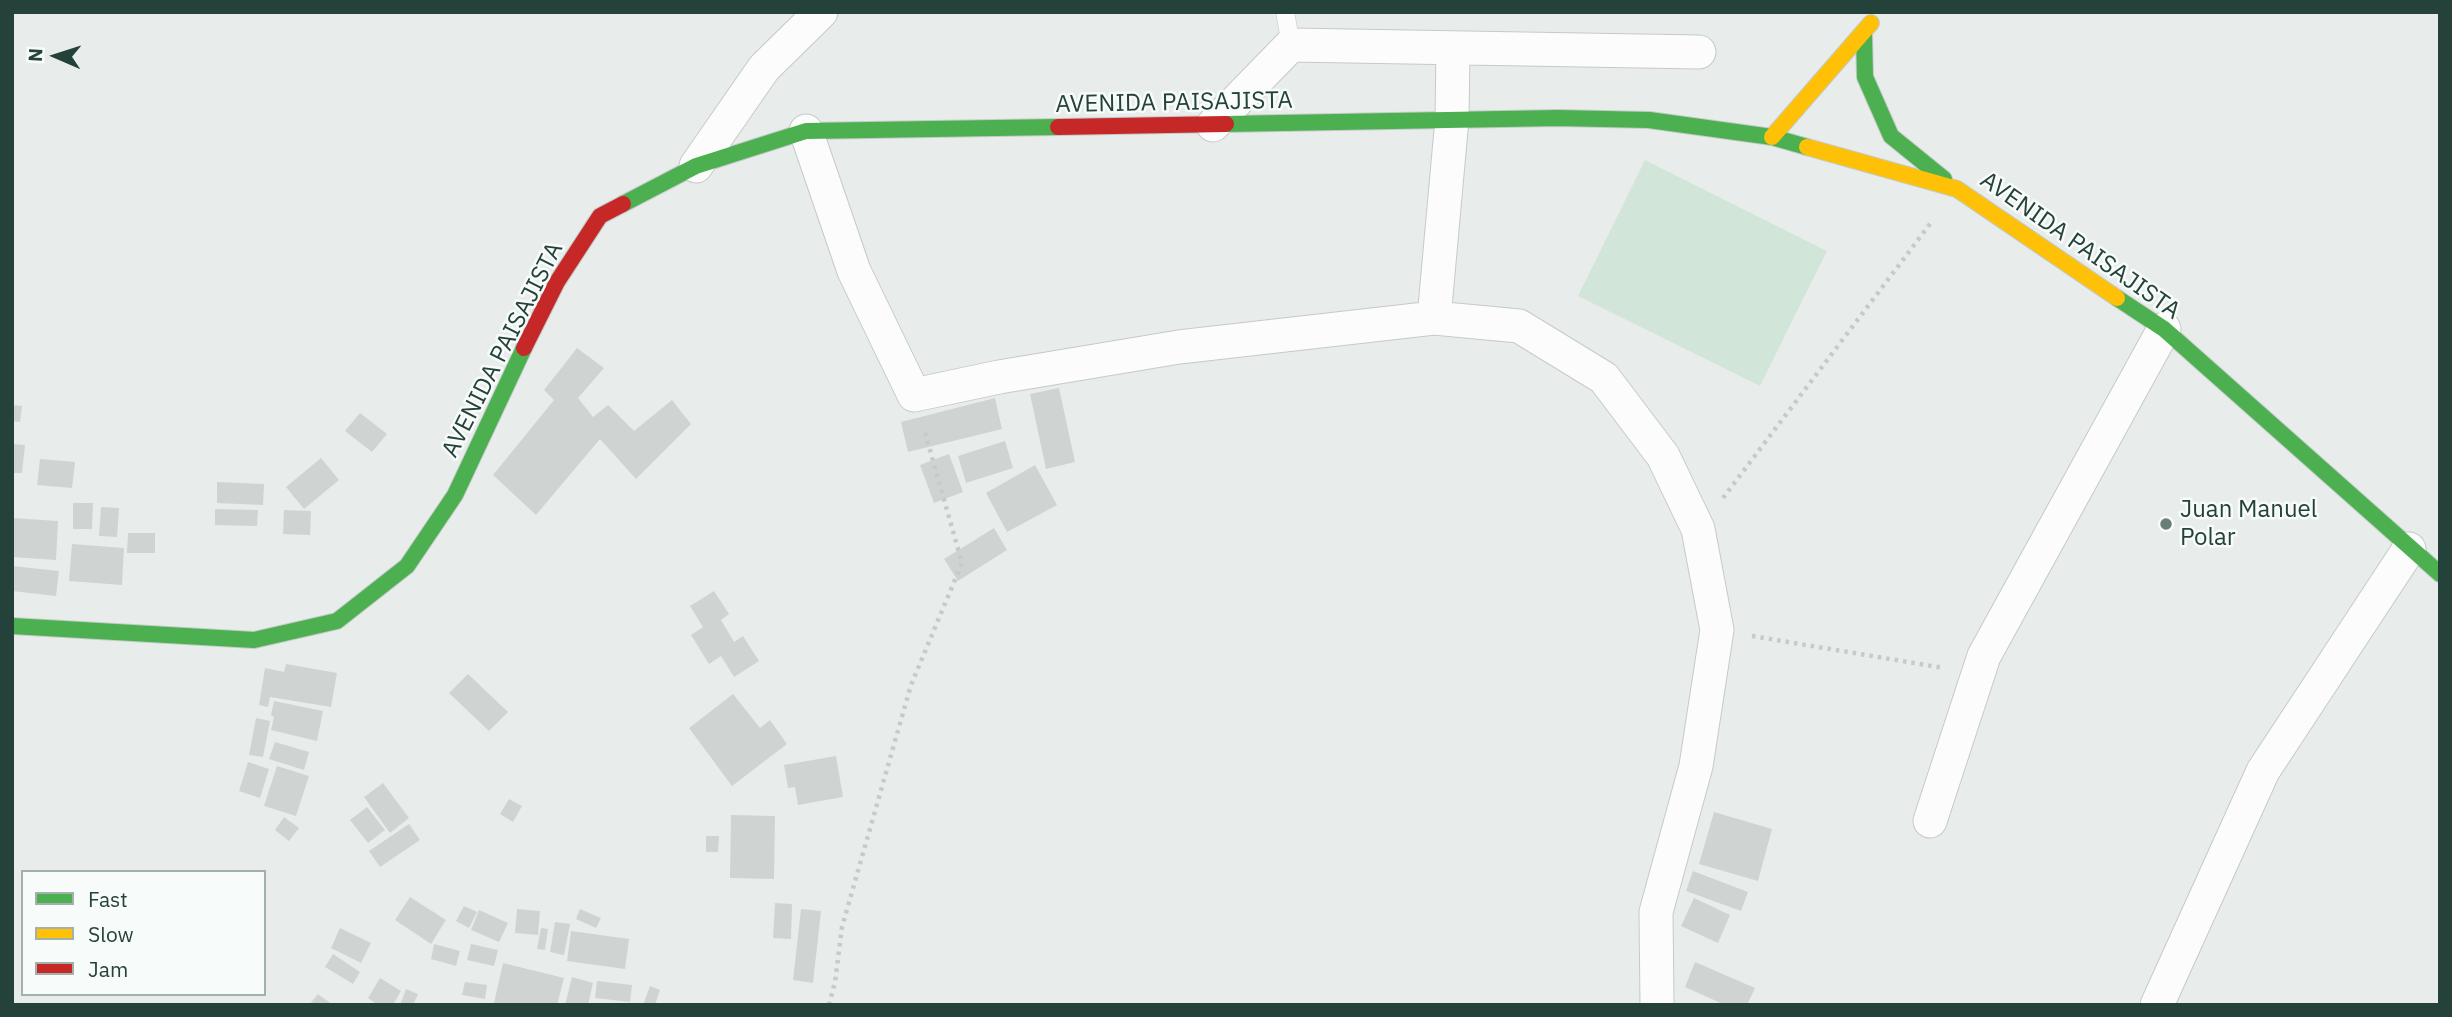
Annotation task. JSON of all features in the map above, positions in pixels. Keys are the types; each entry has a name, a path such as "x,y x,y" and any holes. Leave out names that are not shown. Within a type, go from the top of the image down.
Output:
{"main road":[{"path":"1772,137 1864,33 1878,12"},
{"path":"1864,33 1865,77 1891,136 1957,189"},
{"name":"AVENIDA PAISAJISTA","path":"12,626 254,640 337,621 407,566 455,495 496,404 558,282 600,216 696,166 806,131 1558,118 1649,120 1772,137 1957,189 2164,330 2440,574"}],"street":[{"path":"696,166 764,68 821,12"},
{"path":"1213,125 1291,45 1699,52"},
{"path":"1434,318 1452,120 1453,49"},
{"path":"806,131 854,271 914,395 999,377 1179,347 1434,318 1519,326 1604,378 1663,456 1698,529 1717,631 1696,766 1656,912 1657,1005"},
{"path":"1930,821 1984,656 2164,330"},
{"path":"2157,1005 2263,771 2409,549"}],"lane":[{"path":"1285,12 1291,45"}],"path":[{"path":"1698,529 1957,189"},
{"path":"829,1005 835,982 842,927 911,685 962,563 914,395"},
{"path":"1717,631 1950,669 1984,656"}],"green space":[{"path":"1645,160 1827,251 1760,386 1578,296"}],"building":[{"path":"577,348 604,368 578,398 593,417 608,405 634,431 672,400 691,424 636,479 600,439 536,515 493,475 554,400 544,390"},
{"path":"1059,388 1075,462 1046,469 1030,394"},
{"path":"995,398 1002,429 908,452 901,422"},
{"path":"12,405 22,406 20,422 12,421"},
{"path":"360,413 387,434 372,452 345,431"},
{"path":"1005,441 1013,468 966,483 958,456"},
{"path":"12,444 25,445 22,473 12,473"},
{"path":"949,454 963,492 934,503 920,465"},
{"path":"321,458 339,480 304,509 286,487"},
{"path":"40,459 75,462 72,488 37,485"},
{"path":"1035,465 1057,505 1007,532 986,493"},
{"path":"217,482 264,484 263,505 217,503"},
{"path":"73,503 93,503 92,529 73,529"},
{"path":"101,507 119,508 117,537 99,536"},
{"path":"215,509 258,510 257,526 215,525"},
{"path":"284,510 311,511 310,535 283,534"},
{"path":"12,518 58,521 56,560 12,557"},
{"path":"994,528 1007,550 958,581 944,559"},
{"path":"128,533 155,533 155,553 127,553"},
{"path":"72,544 124,548 122,585 69,581"},
{"path":"12,566 59,571 56,596 12,591"},
{"path":"714,591 729,614 721,620 734,642 743,636 759,661 734,677 721,656 709,664 691,635 703,627 690,606"},
{"path":"286,664 337,673 331,707 270,697 268,707 259,705 265,668 284,672"},
{"path":"468,674 508,712 489,731 449,693"},
{"path":"733,694 760,728 770,720 787,744 732,786 689,728"},
{"path":"274,701 323,711 317,741 271,730"},
{"path":"256,718 270,721 263,757 249,755"},
{"path":"275,742 309,752 304,770 269,759"},
{"path":"836,756 843,797 798,805 795,787 788,788 784,765"},
{"path":"248,762 269,769 260,798 239,791"},
{"path":"277,766 309,776 296,816 264,806"},
{"path":"383,783 409,818 390,833 364,797"},
{"path":"509,799 522,806 513,822 500,814"},
{"path":"367,807 385,830 368,843 350,820"},
{"path":"1714,812 1772,829 1758,881 1699,864"},
{"path":"731,815 775,816 774,879 730,878"},
{"path":"284,817 299,828 289,841 275,830"},
{"path":"409,824 420,840 380,867 369,851"},
{"path":"706,836 719,836 718,852 706,852"},
{"path":"1693,871 1748,892 1741,911 1686,891"},
{"path":"410,897 446,920 431,944 395,920"},
{"path":"1694,898 1730,915 1718,943 1681,926"},
{"path":"775,903 792,904 791,939 773,938"},
{"path":"464,906 477,912 469,928 456,921"},
{"path":"517,909 540,911 538,935 515,933"},
{"path":"580,909 601,918 596,928 576,919"},
{"path":"801,909 821,911 813,983 793,980"},
{"path":"479,910 508,923 499,942 471,930"},
{"path":"555,922 570,924 564,955 550,952"},
{"path":"340,928 371,943 361,963 331,948"},
{"path":"541,928 548,929 545,950 537,949"},
{"path":"571,931 629,939 625,969 567,961"},
{"path":"434,944 460,951 456,966 431,959"},
{"path":"471,944 498,950 494,966 467,960"},
{"path":"333,954 360,972 353,984 325,967"},
{"path":"1695,962 1755,988 1747,1005 1725,1005 1685,987"},
{"path":"503,963 564,978 557,1005 494,1003"},
{"path":"572,977 593,983 588,1005 565,1005"},
{"path":"380,978 401,991 393,1005 378,1005 368,998"},
{"path":"597,981 632,985 630,1002 595,998"},
{"path":"465,982 487,985 485,999 462,995"},
{"path":"650,986 660,990 655,1005 643,1005"},
{"path":"406,989 418,994 413,1005 400,1005"},
{"path":"318,994 333,1005 309,1005"}],"traffic: fast":[{"path":"1864,34 1865,77 1891,136 1944,179"},
{"path":"1226,124 1558,118 1649,120 1772,137 1807,147"},
{"path":"623,204 696,166 806,131 1058,127"},
{"path":"2117,298 2164,329 2440,574"},
{"path":"12,626 254,640 337,621 407,566 455,495 524,348"}],"traffic: slow":[{"path":"1772,137 1871,23"},
{"path":"1807,147 1957,189 2117,298"}],"traffic: jam":[{"path":"1058,127 1226,124"},
{"path":"524,348 557,282 600,216 623,204"}],"place":[{"name":"Juan Manuel Polar","path":"2166,524"}]}
